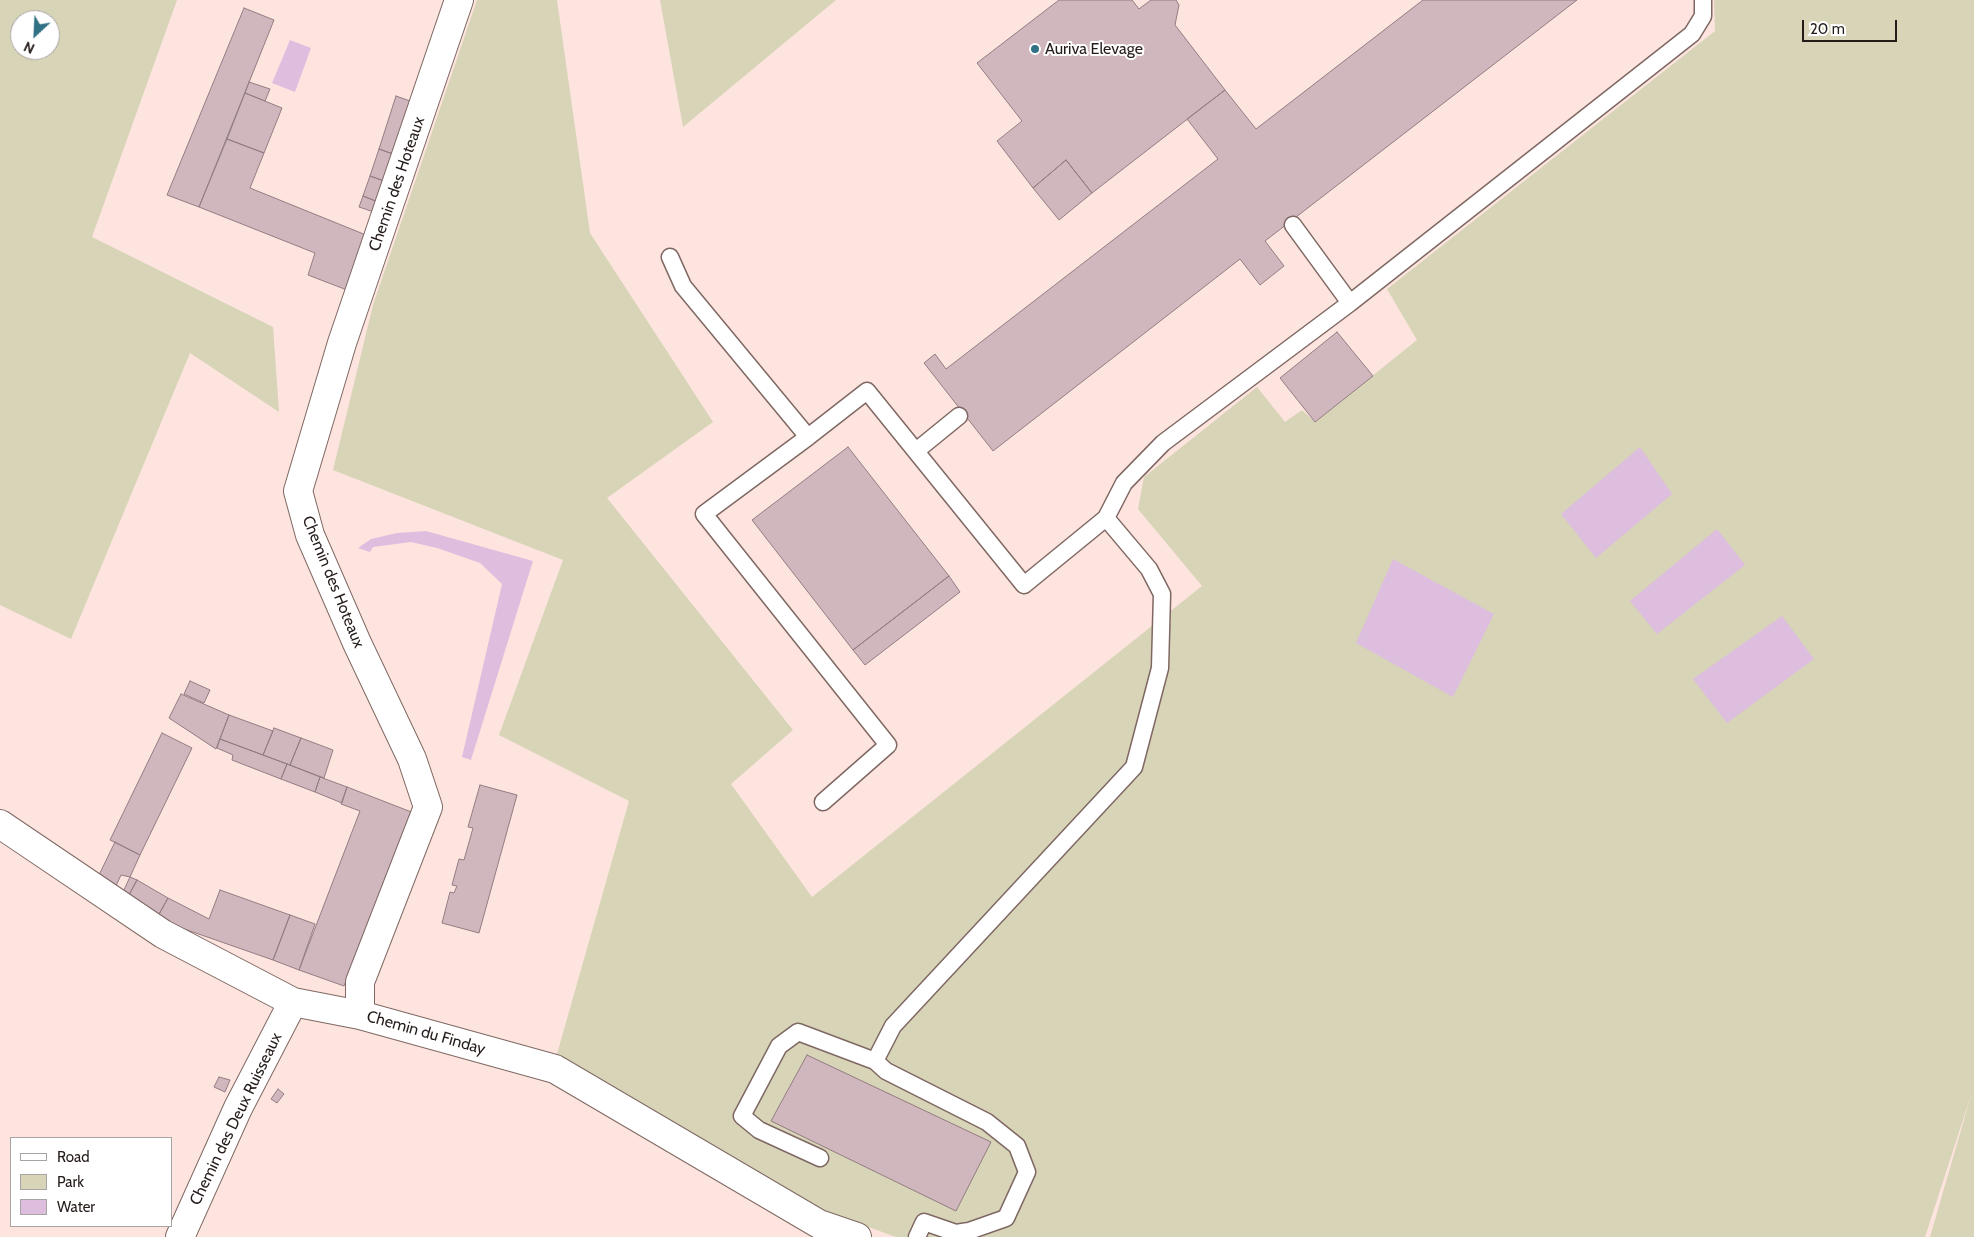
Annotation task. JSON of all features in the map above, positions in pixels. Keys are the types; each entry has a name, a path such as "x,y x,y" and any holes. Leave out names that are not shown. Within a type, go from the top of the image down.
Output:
{"street":[{"name":"Chemin des Hoteaux","path":"360,1014 360,982 428,807 412,759 357,643 310,535 298,491 342,342 459,0"},
{"name":"Chemin du Finday","path":"0,824 163,934 292,1002 360,1014 555,1069 819,1224 857,1237"},
{"name":"Chemin des Deux Ruisseaux","path":"180,1237 238,1108 292,1002"}],"lane":[{"path":"823,802 888,745 704,514 808,438 867,391 1024,585 1106,518 1124,482 1163,443 1350,303 1692,34 1703,16 1703,0"},
{"path":"1293,225 1350,303"},
{"path":"670,257 683,286 808,438"},
{"path":"916,451 960,416"},
{"path":"876,1061 893,1026 1134,767 1160,668 1162,594 1149,568 1106,518"},
{"path":"820,1158 759,1130 742,1116 779,1046 798,1032 876,1061 886,1071 987,1122 1017,1146 1027,1172 1006,1218 969,1231 956,1233 924,1222 917,1237"}],"green space":[{"path":"0,0 177,0 92,237 273,327 279,412 190,353 71,639 0,605"},
{"path":"477,0 557,0 590,233 713,422 607,498 793,730 731,784 812,897 1202,586 1138,509 1144,477 1257,387 1285,422 1302,410 1315,422 1417,340 1387,289 1715,31 1714,0 1974,0 1974,1237 1930,1237 1972,1092 1925,1237 896,1237 824,1211 557,1054 629,801 499,735 563,560 333,470 373,305"},
{"path":"660,0 836,0 683,127"}],"water":[{"path":"290,40 311,48 295,92 272,83"},
{"path":"1640,447 1672,494 1596,558 1561,514"},
{"path":"1717,529 1745,565 1657,634 1630,601"},
{"path":"426,531 533,561 471,760 462,757 502,584 480,563 437,548 411,542 373,547 370,552 358,548 371,539 397,533"},
{"path":"1393,559 1494,614 1453,697 1356,643"},
{"path":"1782,616 1814,659 1727,723 1693,679"}],"building":[{"path":"1059,0 1132,0 1139,9 1151,0 1176,0 1179,5 1175,25 1225,90 1092,193 1066,160 1033,188 997,141 1022,121 977,63"},
{"path":"1423,0 1577,0 1265,241 1284,266 1260,285 1240,259 993,451 924,363 935,354 946,369 1218,159 1187,119 1225,90 1256,129"},
{"path":"244,8 274,20 199,207 167,195"},
{"path":"249,82 270,89 265,101 245,93"},
{"path":"245,93 282,108 264,153 227,139"},
{"path":"396,96 410,101 393,154 379,149"},
{"path":"227,139 264,153 250,188 366,235 347,290 308,275 315,253 199,207"},
{"path":"379,149 393,154 384,181 370,176"},
{"path":"1066,160 1092,193 1059,220 1033,188"},
{"path":"370,176 384,181 378,202 363,196"},
{"path":"363,196 378,202 374,212 359,207"},
{"path":"1337,332 1373,376 1315,422 1280,378"},
{"path":"848,447 949,576 853,650 752,520"},
{"path":"949,576 960,592 865,665 853,650"},
{"path":"190,681 210,690 204,703 184,694"},
{"path":"181,694 229,715 216,749 169,718"},
{"path":"229,715 273,731 263,755 220,739"},
{"path":"274,728 301,738 290,765 263,755"},
{"path":"162,733 192,748 140,855 110,840"},
{"path":"301,738 333,750 324,778 290,765"},
{"path":"220,739 287,764 281,779 232,760 233,755 217,748"},
{"path":"287,764 320,777 315,792 281,779"},
{"path":"320,777 347,787 342,803 315,792"},
{"path":"480,785 517,795 479,933 442,923 450,892 454,893 457,886 452,885 459,859 464,860 473,828 468,827"},
{"path":"347,787 414,813 344,986 299,970 360,811 341,804"},
{"path":"115,842 140,855 130,877 121,875 116,886 99,875"},
{"path":"130,877 137,880 129,895 123,892"},
{"path":"137,880 168,898 158,916 129,895"},
{"path":"220,890 290,915 273,960 170,924 158,916 168,898 209,919"},
{"path":"290,915 315,924 299,970 273,960"},
{"path":"807,1055 991,1142 956,1211 771,1121"},
{"path":"219,1077 230,1080 225,1092 214,1087"},
{"path":"278,1089 284,1094 277,1103 271,1099"}],"place":[{"name":"Auriva Elevage","path":"1035,49"}]}
